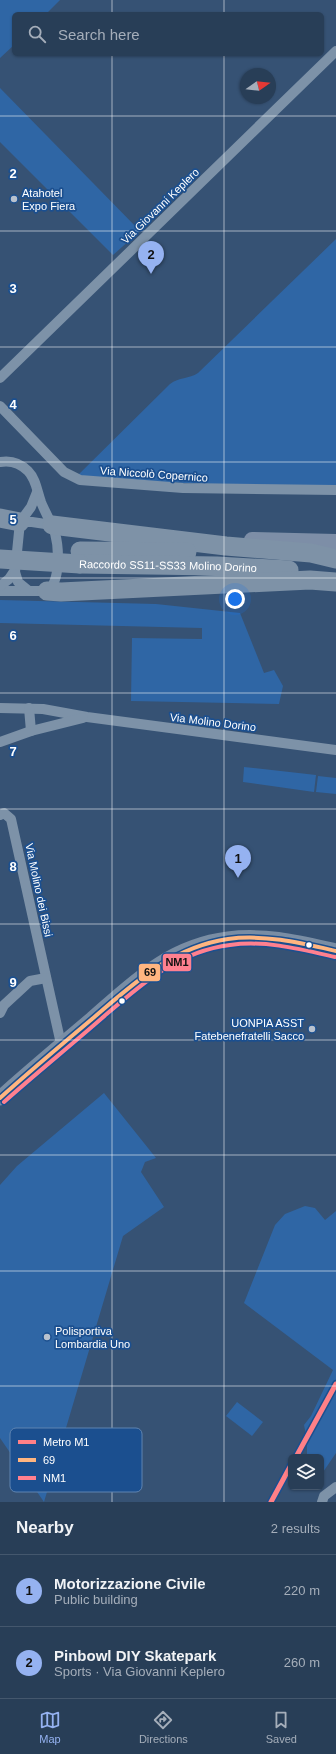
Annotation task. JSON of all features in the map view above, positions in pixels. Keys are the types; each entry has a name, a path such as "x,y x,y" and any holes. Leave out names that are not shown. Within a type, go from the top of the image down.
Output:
{"highway":[{"path":"0,518 20,522"},
{"path":"52,525 226,546 311,553 336,559"},
{"name":"Raccordo SS11-SS33 Molino Dorino","path":"0,546 80,558 284,570 336,575"},
{"name":"Raccordo SS11-SS33 Molino Dorino","path":"7,564 80,558 221,552 336,562"},
{"path":"38,591 61,592 310,580 336,582"}],"main road":[{"path":"159,538 336,542"}],"street":[{"name":"Via Giovanni Keplero","path":"0,378 336,51"},
{"name":"Via Niccolò Copernico","path":"0,406 64,472 80,480 195,489 336,490"},
{"path":"0,462 10,461 23,467 34,479 37,492 52,525 57,543 57,574 53,586 38,591 0,591"},
{"path":"0,586 9,579 7,564 20,522 31,507 37,492"},
{"path":"20,522 52,525"},
{"path":"7,564 18,582 38,591"},
{"name":"Via Molino Dorino","path":"0,708 43,708 87,717 336,750"},
{"path":"28,708 31,731"},
{"path":"1,742 31,731 87,717"},
{"name":"Via Molino dei Bissi","path":"0,815 4,813 11,819 61,1044"},
{"path":"0,1098 150,969 174,955 197,946 231,938 267,937 336,951"},
{"path":"0,1013 4,1005 30,981 46,978"},
{"path":"328,1496 336,1487"}],"shaded area":[{"path":"0,0 60,0 48,12 12,12 12,47 0,58"},
{"path":"0,88 140,231 113,255 0,142"},
{"path":"336,239 336,490 75,478 170,384 198,373"},
{"path":"0,600 156,604 240,613 264,673 274,670 283,686 279,704 131,701 132,638 202,639 202,628 0,623"},
{"path":"244,767 316,775 314,792 243,782"},
{"path":"318,776 336,778 336,794 316,792"},
{"name":"Polisportiva Lombardia Uno","path":"104,1093 156,1158 145,1162 141,1172 164,1207 123,1236 66,1428 10,1428 10,1453 0,1438 0,1185 17,1166"},
{"path":"305,1206 315,1208 325,1220 336,1211 336,1453 324,1471 324,1454 307,1454 307,1440 304,1425 311,1416 333,1370 244,1303 275,1225 285,1214"},
{"path":"237,1402 263,1422 252,1436 226,1416"},
{"name":"Polisportiva Lombardia Uno","path":"37,1492 47,1492 44,1502"}],"metro line":[{"name":"M1","path":"298,1454 336,1384"},
{"name":"M1","path":"271,1502 288,1471"}],"transit line":[{"name":"69","path":"0,1098 138,980 154,969 189,950 208,943 228,939 269,938 336,951"},
{"name":"NM1","path":"4,1102 140,986 156,974 190,956 209,949 230,945 269,944 335,957"}],"place":[{"name":"Atahotel Expo Fiera","path":"14,199"},
{"name":"Pinbowl DIY Skatepark","path":"151,274"},
{"name":"Motorizzazione Civile","path":"238,878"},
{"name":"UONPIA ASST Fatebenefratelli Sacco","path":"312,1029"},
{"name":"Polisportiva Lombardia Uno","path":"47,1337"}]}
